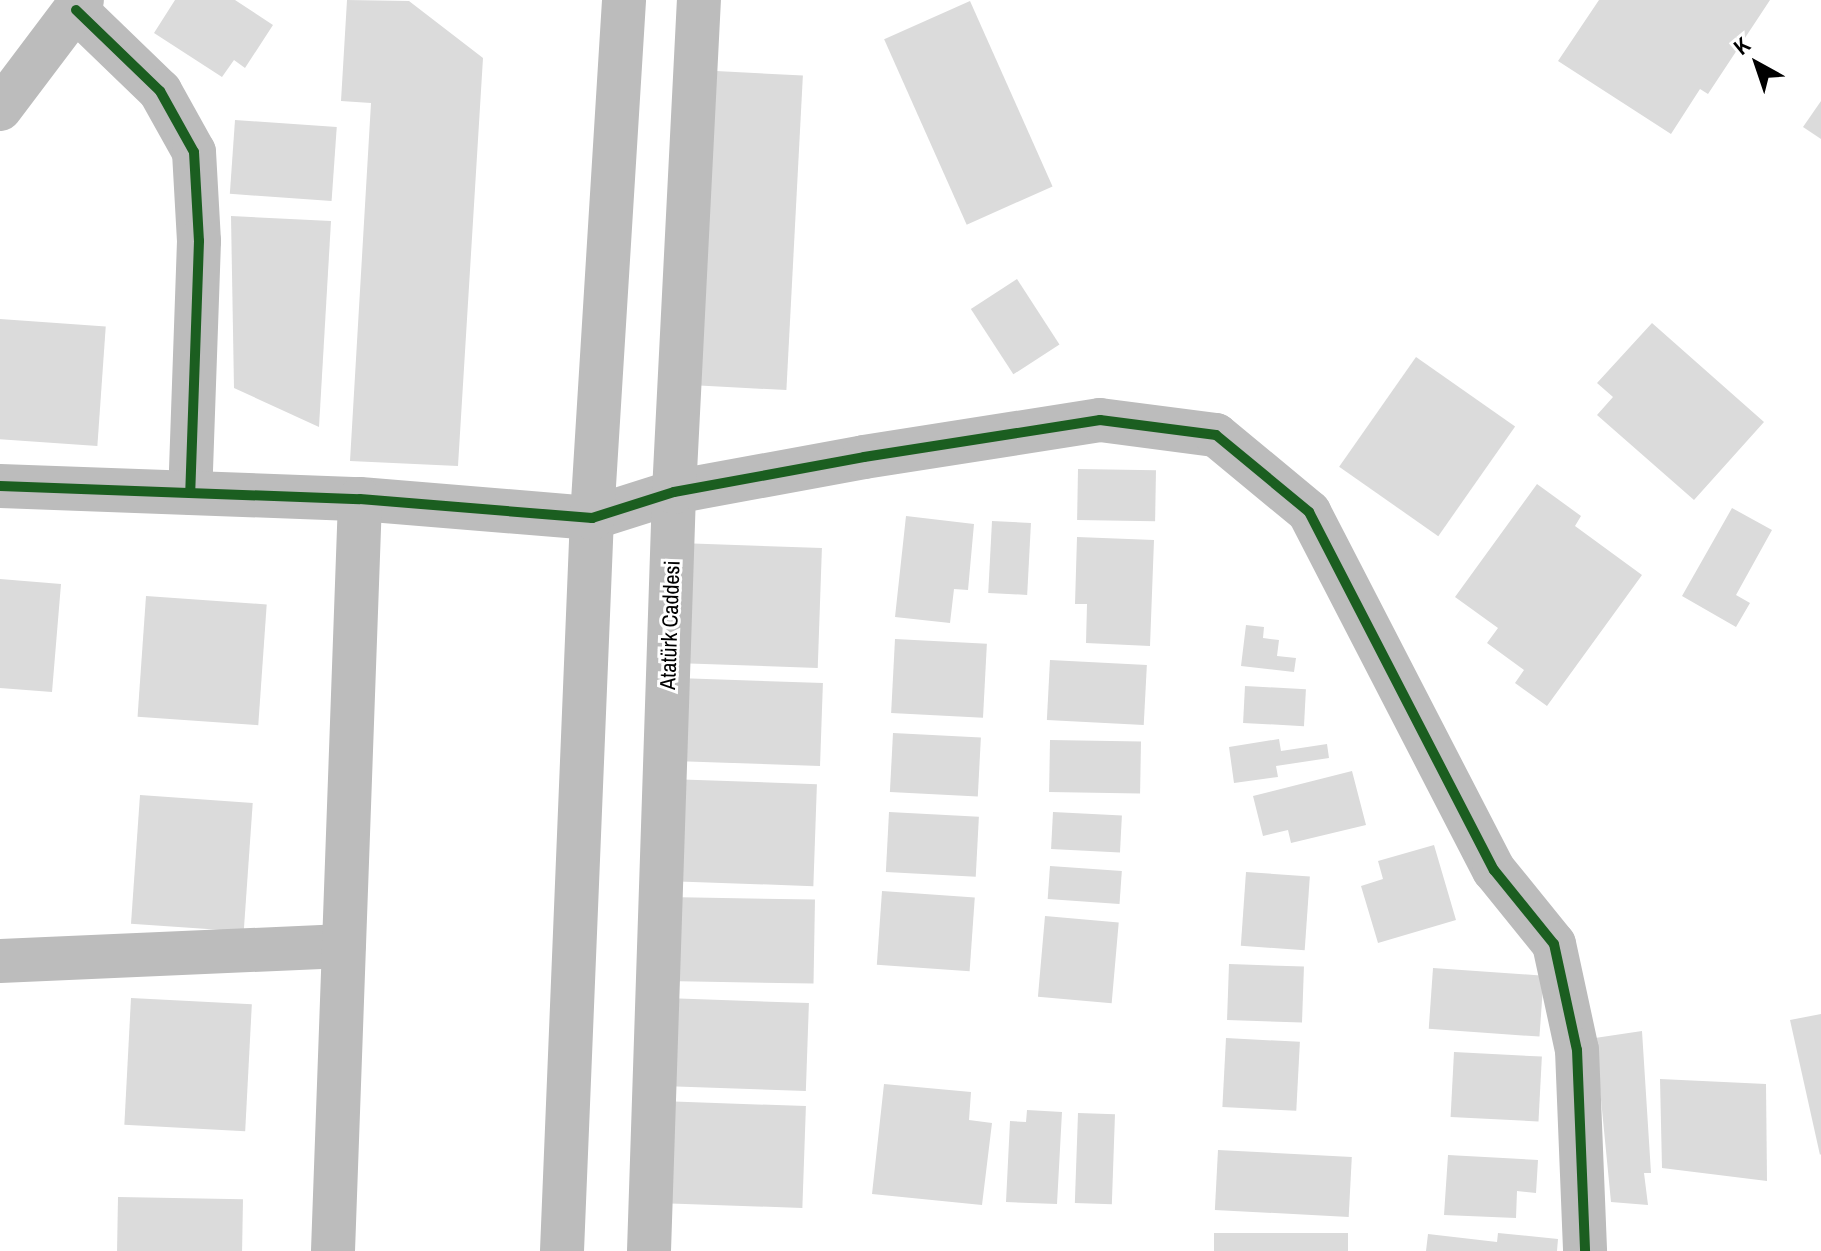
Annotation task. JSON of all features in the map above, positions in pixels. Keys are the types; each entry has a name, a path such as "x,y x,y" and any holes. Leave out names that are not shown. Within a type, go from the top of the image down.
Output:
{"street":[{"path":"562,1251 592,518 624,0"},
{"name":"Atatürk Caddesi","path":"649,1251 674,492 699,0"},
{"path":"0,109 79,5 160,91 194,152 199,241 190,493"},
{"path":"0,486 360,499 592,518 674,492 864,457 1100,420 1216,435 1309,512 1494,870 1554,944 1577,1050 1585,1251"},
{"path":"333,1251 360,499"},
{"path":"0,961 344,946"}],"building":[{"path":"175,0 235,0 273,25 245,68 234,60 222,77 154,33"},
{"path":"347,0 409,1 483,58 458,466 350,461 371,103 341,101"},
{"path":"1599,0 1770,0 1708,94 1700,89 1671,134 1558,61"},
{"path":"970,1 1053,186 967,225 884,39"},
{"path":"716,71 803,76 786,390 700,386"},
{"path":"1821,101 1821,139 1803,127"},
{"path":"235,120 337,127 332,201 230,194"},
{"path":"231,216 331,221 319,427 234,388"},
{"path":"1017,279 1059,344 1013,374 971,309"},
{"path":"0,319 106,326 97,446 0,439"},
{"path":"1652,323 1764,422 1694,500 1597,415 1613,397 1597,383"},
{"path":"1416,357 1515,426 1438,536 1339,467"},
{"path":"1078,469 1156,470 1155,521 1077,520"},
{"path":"1537,484 1581,516 1575,526 1642,575 1547,706 1515,683 1524,670 1487,643 1498,628 1455,597"},
{"path":"1732,508 1772,530 1736,595 1750,603 1736,627 1682,596"},
{"path":"906,516 974,524 968,590 954,589 950,623 895,617"},
{"path":"992,521 1031,523 1027,595 988,593"},
{"path":"1077,537 1154,540 1150,646 1086,643 1087,604 1075,604"},
{"path":"679,543 822,548 818,668 675,663"},
{"path":"0,579 61,584 52,692 0,688"},
{"path":"146,596 267,604 258,725 138,717"},
{"path":"1246,625 1264,627 1263,638 1279,640 1277,656 1296,658 1294,672 1241,666"},
{"path":"895,639 987,644 983,718 891,713"},
{"path":"1050,660 1147,665 1144,725 1047,720"},
{"path":"677,678 823,683 820,766 674,761"},
{"path":"1245,686 1306,689 1304,726 1243,723"},
{"path":"893,733 981,738 978,797 890,792"},
{"path":"1279,739 1281,751 1327,744 1329,758 1276,766 1278,777 1234,783 1229,747"},
{"path":"1050,740 1141,742 1140,794 1049,792"},
{"path":"1352,771 1366,825 1291,843 1288,830 1263,836 1253,796"},
{"path":"668,779 817,784 813,886 664,881"},
{"path":"140,795 253,803 244,932 131,924"},
{"path":"889,812 979,817 976,877 886,872"},
{"path":"1053,812 1122,816 1120,853 1051,849"},
{"path":"1434,845 1456,920 1378,943 1361,886 1383,879 1378,861"},
{"path":"1050,866 1122,871 1120,904 1048,899"},
{"path":"1246,872 1310,876 1305,950 1241,946"},
{"path":"882,891 975,897 970,971 877,965"},
{"path":"667,897 815,900 814,984 666,981"},
{"path":"1045,916 1119,922 1112,1003 1038,997"},
{"path":"1229,964 1304,967 1302,1023 1227,1020"},
{"path":"1433,968 1544,976 1539,1037 1429,1029"},
{"path":"131,998 252,1004 245,1131 124,1125"},
{"path":"665,998 809,1003 806,1091 662,1086"},
{"path":"1821,1014 1821,1154 1820,1155 1790,1020"},
{"path":"1642,1031 1651,1173 1644,1173 1648,1205 1611,1202 1595,1038"},
{"path":"1226,1038 1300,1042 1296,1111 1222,1107"},
{"path":"1454,1052 1542,1057 1538,1122 1451,1117"},
{"path":"1660,1079 1766,1084 1767,1181 1662,1168"},
{"path":"884,1084 971,1092 969,1120 992,1123 982,1205 872,1194"},
{"path":"660,1101 806,1106 802,1208 656,1203"},
{"path":"1027,1110 1062,1112 1057,1204 1006,1202 1010,1121 1026,1122"},
{"path":"1078,1113 1115,1114 1112,1204 1075,1203"},
{"path":"1218,1150 1352,1157 1349,1217 1215,1210"},
{"path":"1448,1155 1538,1160 1536,1193 1517,1191 1516,1218 1444,1215"},
{"path":"118,1197 243,1199 242,1251 117,1251"},
{"path":"1214,1233 1348,1233 1348,1251 1214,1251"},
{"path":"1498,1233 1558,1239 1557,1251 1426,1251 1428,1234 1497,1242"}],"cycle path":[{"path":"76,10 160,91 194,152 199,241 190,493"},
{"path":"0,486 360,499 592,518 674,492 864,457 1100,420 1216,435 1309,512 1494,870 1554,944 1577,1050 1585,1251"}]}
